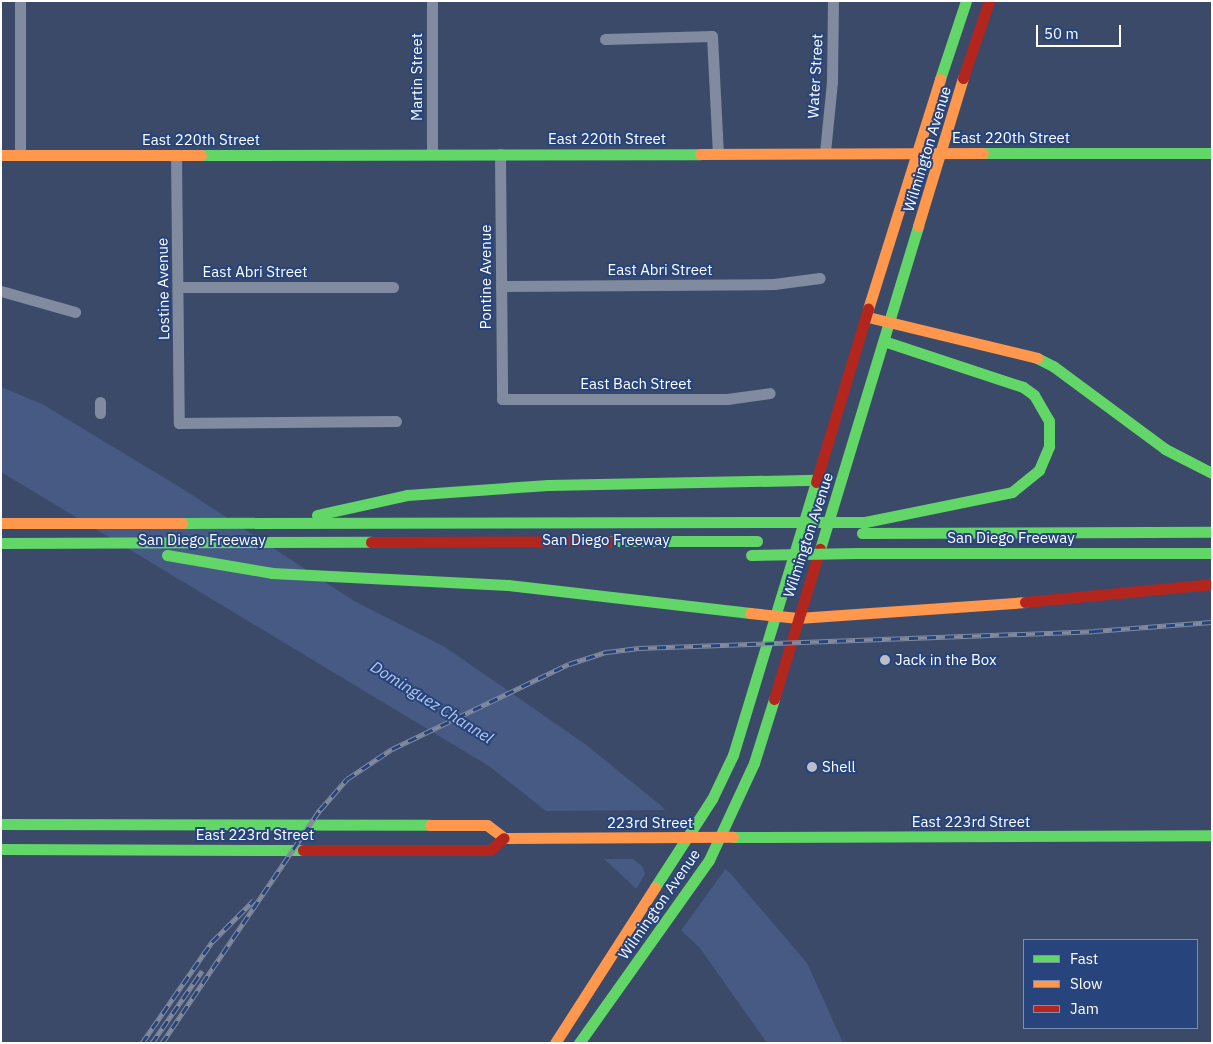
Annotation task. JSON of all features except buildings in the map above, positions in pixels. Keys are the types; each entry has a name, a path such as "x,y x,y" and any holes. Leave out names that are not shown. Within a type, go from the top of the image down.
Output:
{"main road":[{"name":"Wilmington Avenue","path":"555,1043 644,901 705,811 732,755 772,616 868,317 916,151 966,1"},
{"name":"Wilmington Avenue","path":"580,1043 725,836 754,763 890,324 938,154 989,1"},
{"name":"East 220th Street","path":"1,155 916,151 938,154 1212,153"},
{"path":"868,317 890,324 1033,356 1053,366 1165,450 1212,473"},
{"path":"785,542 862,532 1012,492 1039,470 1049,446 1049,421 1034,395 1006,379 884,341"},
{"path":"278,523 407,495 548,485 816,480"},
{"name":"San Diego Freeway","path":"1,523 762,522 862,532 1212,520"},
{"path":"862,532 1212,540"},
{"path":"1,543 761,539 862,532 1212,532"},
{"path":"1,535 299,534 761,539"},
{"name":"San Diego Freeway","path":"746,555 1212,552"},
{"name":"San Diego Freeway","path":"1,555 255,555"},
{"path":"167,555 272,573 368,577 565,590 798,618 1089,598 1212,584"},
{"path":"750,693 772,702"},
{"name":"East 223rd Street","path":"1,824 488,824 504,838 490,850 1,849"},
{"name":"East 223rd Street","path":"725,836 1212,836"},
{"name":"223rd Street","path":"504,838 686,839 725,836"}],"street":[{"path":"20,1 20,155"},
{"name":"Martin Street","path":"432,1 432,152"},
{"name":"Water Street","path":"825,152 832,82 833,1"},
{"path":"605,39 712,36 718,153"},
{"name":"Pontine Avenue","path":"500,154 502,399"},
{"name":"Lostine Avenue","path":"176,155 179,422 396,421"},
{"name":"East Abri Street","path":"501,286 774,284 820,278"},
{"name":"East Abri Street","path":"178,287 393,287"},
{"path":"1,291 75,312"},
{"name":"East Bach Street","path":"502,399 727,399 770,393"}],"water":[{"name":"Dominguez Channel","path":"1,387 42,404 183,489 354,601 445,647 585,744 659,804 731,874 807,963 843,1043 767,1043 700,948 588,844 489,766 1,472"}],"pier":[{"path":"669,810 727,867 680,932 635,891 645,874 642,866 633,859 600,859 542,811"}],"railway":[{"path":"162,1043 320,810 347,779 392,749 569,664 607,652 639,648 1094,631 1212,622"},
{"path":"142,1043 212,942 254,900"},
{"path":"152,1043 202,971"}],"traffic: fast":[{"path":"940,79 966,1"},
{"path":"983,153 1212,153"},
{"path":"201,155 700,154"},
{"path":"820,549 918,226"},
{"path":"865,522 1012,492 1039,470 1049,446 1049,421 1034,395 1023,387 884,341"},
{"path":"1037,358 1053,366 1165,449 1212,473"},
{"path":"317,515 407,495 548,485 816,480"},
{"path":"655,887 712,799 733,755 816,482"},
{"path":"182,523 762,522"},
{"path":"762,522 865,522"},
{"path":"862,533 1212,532"},
{"path":"610,541 757,541"},
{"path":"1,543 371,542"},
{"path":"857,553 1212,553"},
{"path":"751,555 857,553"},
{"path":"167,555 272,573 508,585 750,613"},
{"path":"579,1043 709,860 754,763 774,699"},
{"path":"1,824 430,825"},
{"path":"733,837 1212,835"},
{"path":"1,849 303,850"}],"traffic: slow":[{"path":"918,226 963,78"},
{"path":"868,309 940,79"},
{"path":"700,154 983,153"},
{"path":"1,155 201,155"},
{"path":"868,317 1037,358"},
{"path":"1,523 182,523"},
{"path":"750,613 798,618 1025,602"},
{"path":"430,825 487,825 504,838 733,837"},
{"path":"555,1043 655,887"}],"traffic: jam":[{"path":"963,78 989,1"},
{"path":"816,482 868,309"},
{"path":"371,542 610,541"},
{"path":"774,699 820,549"},
{"path":"1025,602 1212,584"},
{"path":"303,850 490,850 504,838"}],"place":[{"name":"Jack in the Box","path":"885,660"},
{"name":"Shell","path":"812,767"}]}
